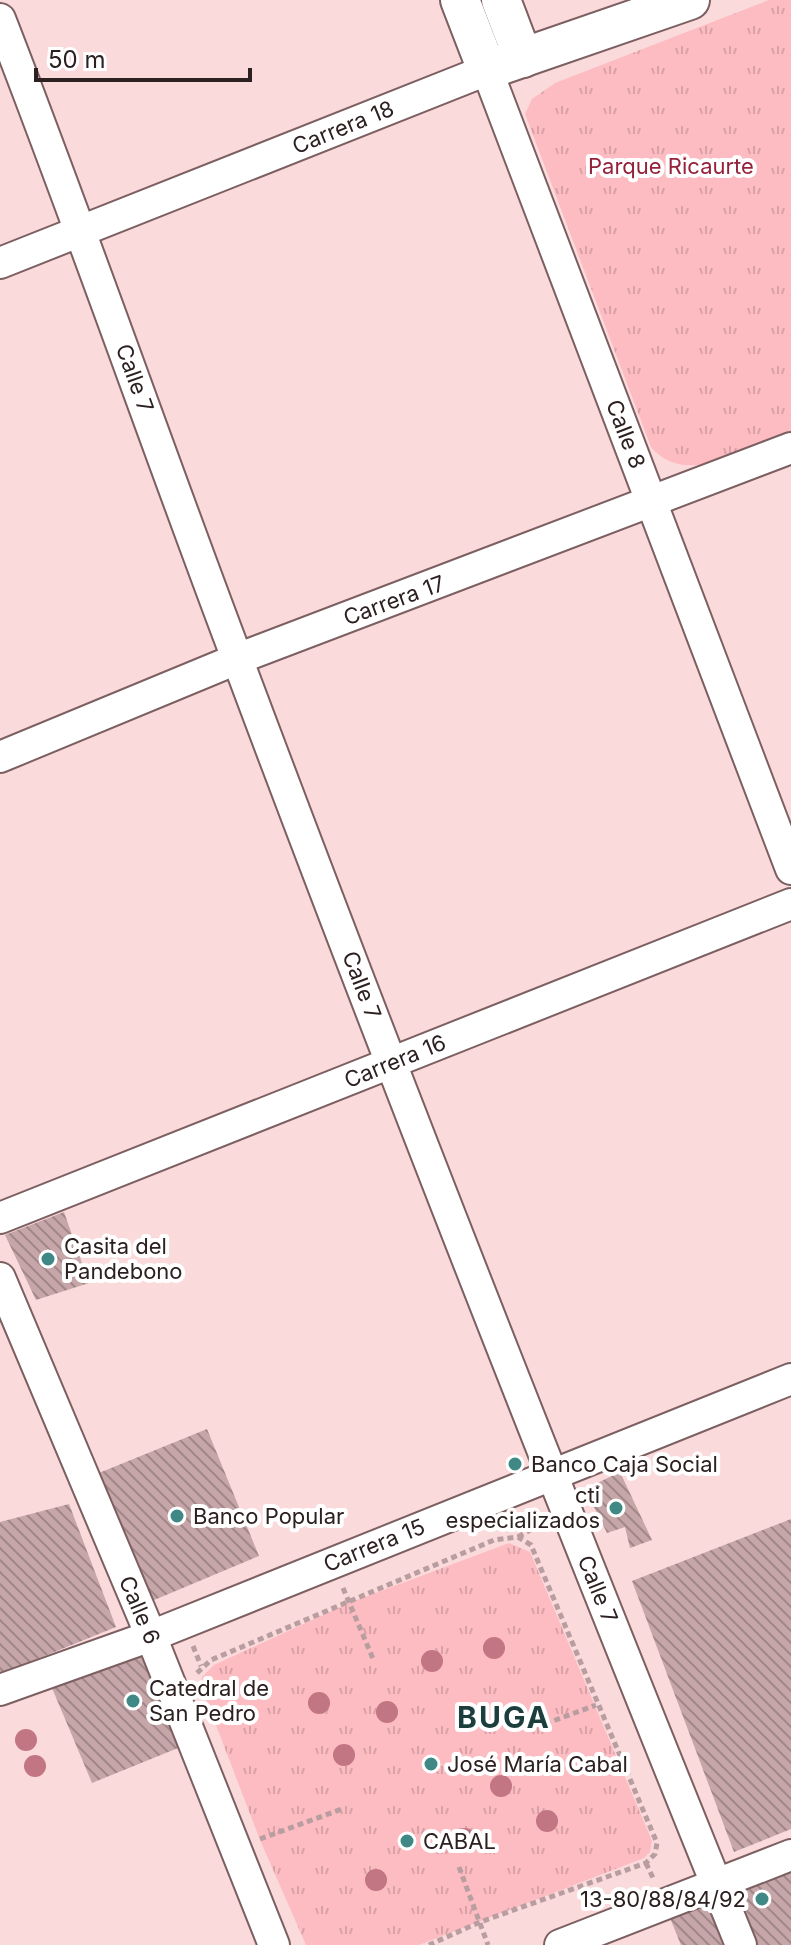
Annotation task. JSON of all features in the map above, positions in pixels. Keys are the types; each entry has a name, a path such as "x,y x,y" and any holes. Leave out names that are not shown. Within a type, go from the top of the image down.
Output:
{"street":[{"name":"Calle 8","path":"460,0 791,869"},
{"path":"501,0 523,58"},
{"name":"Carrera 18","path":"0,263 487,70 690,0"},
{"name":"Calle 7","path":"0,19 83,231 237,659 392,1062 551,1473 741,1945"},
{"name":"Carrera 17","path":"0,757 237,659 791,448"},
{"name":"Carrera 16","path":"0,1218 791,904"},
{"name":"Calle 6","path":"0,1278 151,1636 274,1945"},
{"name":"Carrera 15","path":"0,1690 151,1636 791,1379"},
{"path":"560,1945 791,1855"}],"path":[{"path":"195,1683 201,1666 211,1660 494,1540 518,1537 531,1545 596,1705 657,1843 655,1854 646,1863 480,1922 429,1945"},
{"path":"349,1603 374,1661"},
{"path":"545,1724 596,1705"},
{"path":"260,1840 342,1809"},
{"path":"459,1867 488,1945"}],"green space":[{"name":"Parque Ricaurte","path":"769,0 791,0 791,432 719,461 682,465 665,459 651,447 525,114 532,99 555,83"},
{"path":"509,1543 530,1552 652,1841 650,1852 644,1858 419,1945 306,1945 260,1840 201,1686 202,1677 214,1665 349,1603"}],"building":[{"name":"Casita del Pandebono","path":"64,1212 89,1283 36,1300 5,1235"},
{"name":"Banco Popular","path":"207,1429 259,1556 147,1603 94,1475"},
{"name":"cti especializados","path":"620,1472 652,1540 630,1548 625,1527 607,1533 585,1489"},
{"path":"69,1504 116,1627 0,1674 0,1522"},
{"path":"791,1519 791,1829 734,1852 632,1581"},
{"name":"Catedral de San Pedro","path":"144,1648 183,1746 92,1783 52,1688"},
{"path":"791,1869 791,1945 752,1945 730,1892"},
{"path":"711,1903 727,1945 681,1945 670,1918"}],"place":[{"name":"Casita del Pandebono","path":"48,1259"},
{"name":"Banco Caja Social","path":"515,1464"},
{"name":"cti especializados","path":"616,1508"},
{"name":"Banco Popular","path":"177,1516"},
{"name":"Catedral de San Pedro","path":"133,1701"},
{"name":"José María Cabal","path":"431,1764"},
{"name":"CABAL","path":"407,1841"},
{"name":"13-80/88/84/92","path":"762,1899"}],"district":[{"name":"BUGA","path":"504,1717"}]}
